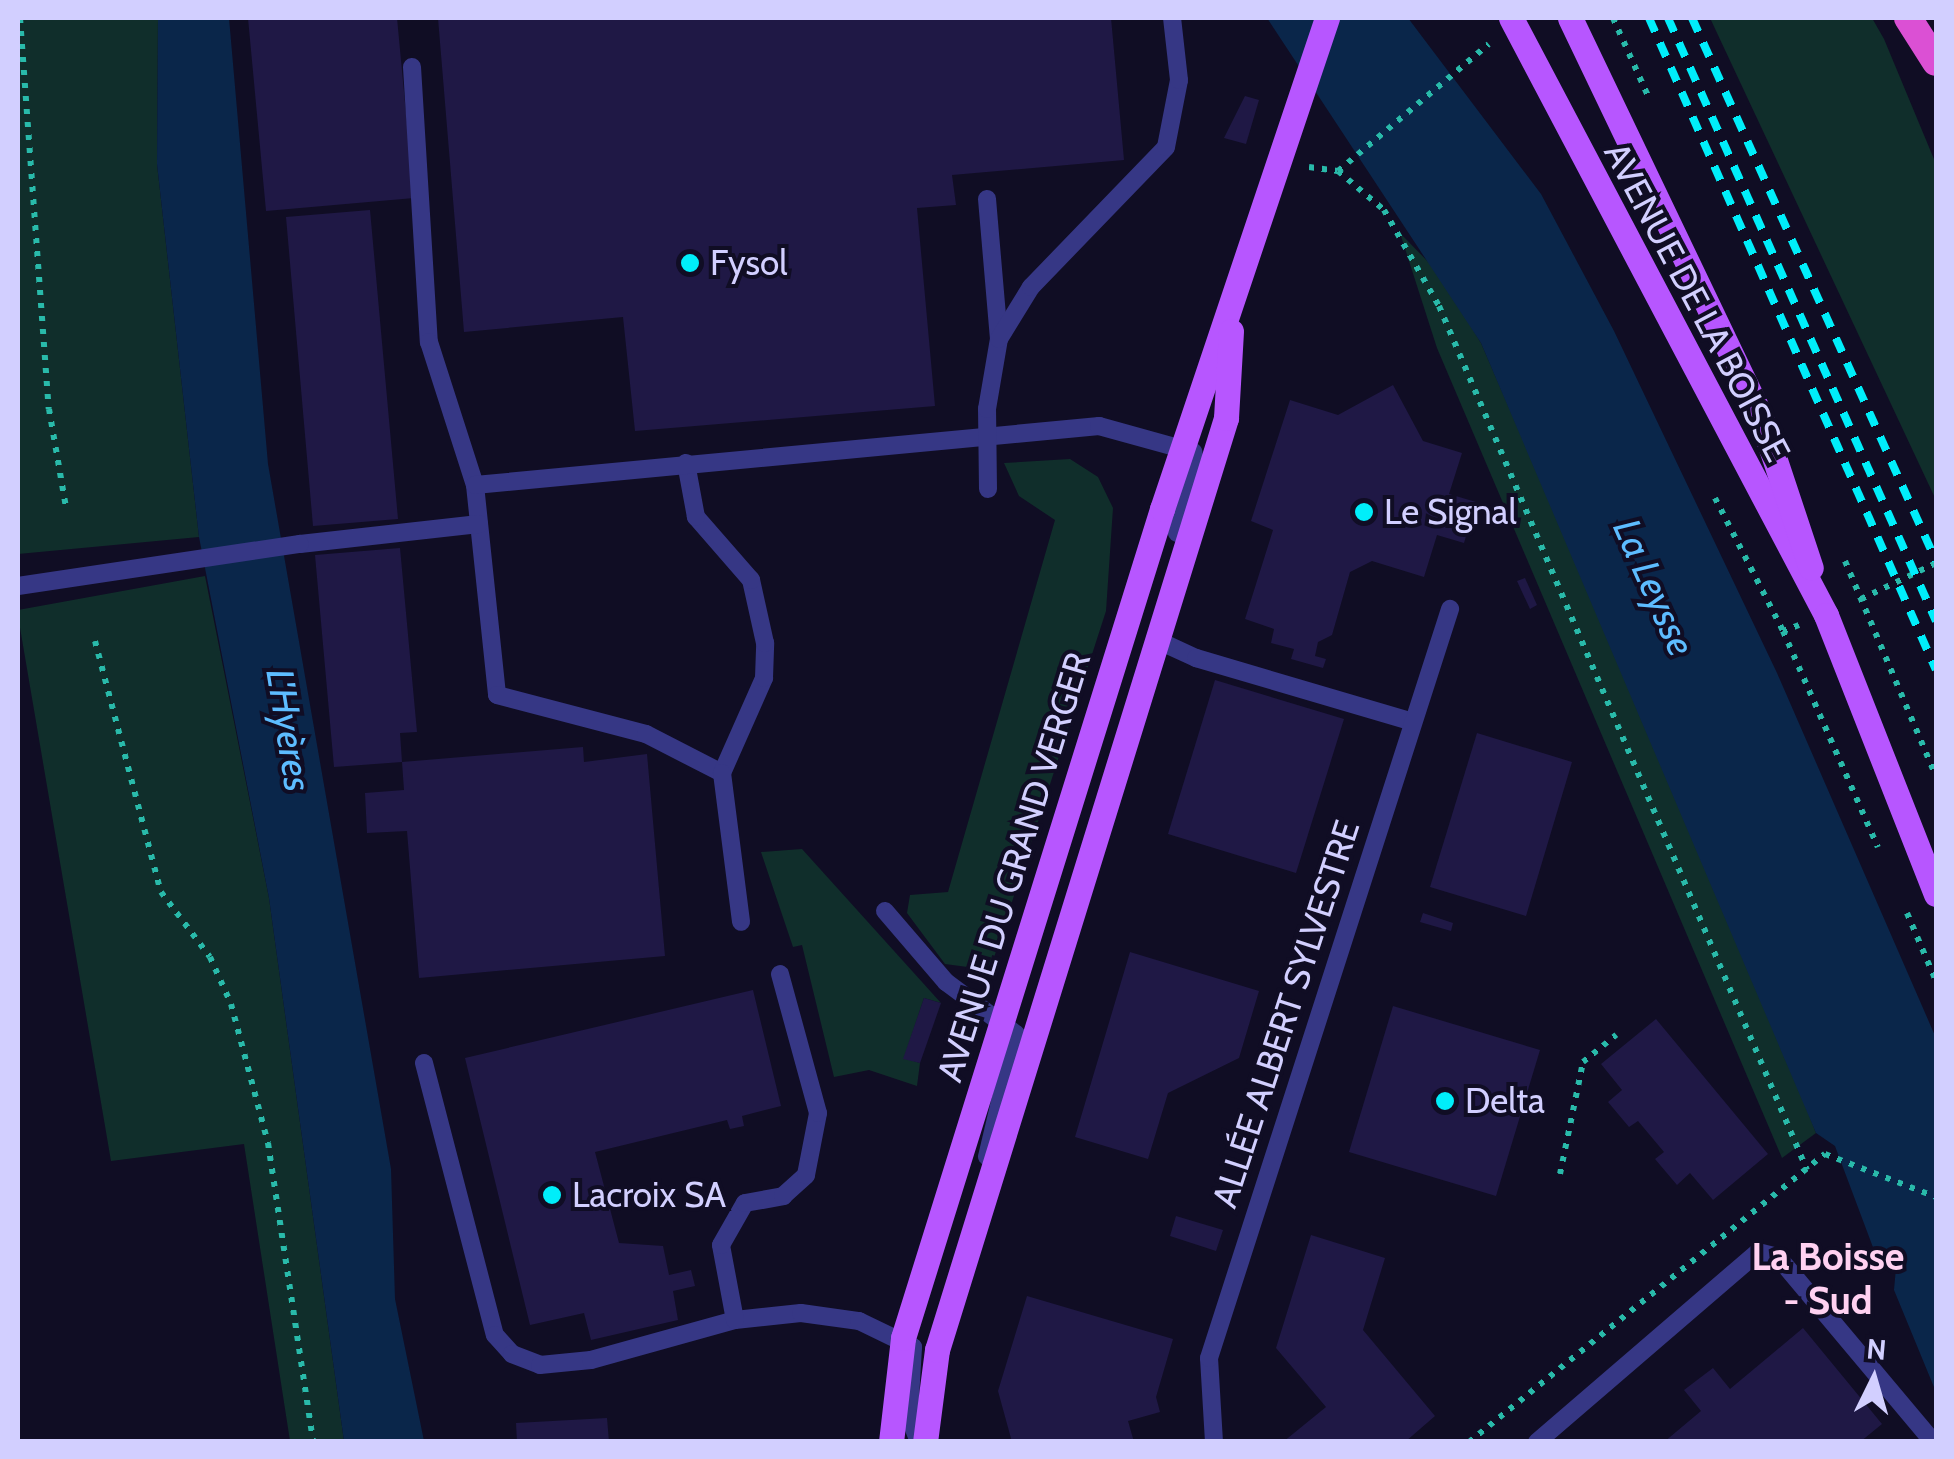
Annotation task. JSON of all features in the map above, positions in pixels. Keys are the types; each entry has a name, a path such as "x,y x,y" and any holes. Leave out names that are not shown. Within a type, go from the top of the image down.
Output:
{"highway":[{"path":"1908,18 1936,62"}],"main road":[{"name":"AVENUE DU GRAND VERGER","path":"891,1442 903,1338 1183,446 1232,321 1328,18"},
{"name":"AVENUE DU GRAND VERGER","path":"1321,46 1345,18"},
{"name":"AVENUE DE LA BOISSE","path":"1511,18 1826,615"},
{"name":"AVENUE DE LA BOISSE","path":"1570,18 1759,412 1826,615 1936,894"},
{"name":"AVENUE DU GRAND VERGER","path":"922,1442 937,1350 1226,418 1232,321"}],"lane":[{"path":"999,339 1031,287 1166,147 1179,80 1172,18"},
{"path":"412,67 430,342 475,485 497,695 646,734 722,773"},
{"path":"987,199 999,339 988,433 988,489"},
{"path":"475,485 988,433 1099,426 1183,446 1197,469 1159,594 1159,641 1238,673 1275,677 1412,722"},
{"path":"686,463 696,517 751,580 765,643 764,678 722,773 741,922"},
{"path":"18,586 300,544 479,524"},
{"name":"ALLÉE ALBERT SYLVESTRE","path":"1214,1442 1209,1358 1450,608"},
{"path":"884,912 946,982 1016,1034 980,1206"},
{"path":"735,1320 720,1246 745,1203 783,1196 806,1176 818,1114 780,974"},
{"path":"424,1063 494,1335 512,1354 540,1366 591,1360 735,1320 801,1313 903,1338 918,1357 909,1416 922,1442"},
{"path":"1537,1442 1758,1252 1778,1257 1934,1442"}],"path":[{"path":"20,18 49,409 66,507"},
{"path":"1338,171 1474,53"},
{"path":"1286,160 1338,171 1384,210 1439,306 1807,1170"},
{"path":"1715,498 1783,632"},
{"path":"1861,599 1936,563"},
{"path":"95,642 161,892 210,956 236,1022 268,1143 312,1442"},
{"path":"1560,1174 1584,1062 1616,1035"},
{"path":"1469,1442 1825,1154 1936,1197"}],"green space":[{"path":"18,18 158,18 157,164 199,537 18,554"},
{"path":"1710,18 1872,18 1884,39 1936,164 1936,500"},
{"path":"1400,233 1437,271 1481,343 1754,973 1816,1133 1782,1158 1437,348"},
{"path":"1070,459 1098,477 1113,508 1106,611 990,970 945,964 907,913 910,895 948,892 1055,520 1019,496 1004,463"},
{"path":"205,576 269,898 344,1441 290,1441 244,1144 111,1161 18,616 18,610"},
{"path":"802,849 941,1003 924,998 904,1058 920,1063 917,1086 869,1070 834,1077 802,945 793,947 761,852"}],"water":[{"name":"L'Hyères","path":"158,18 229,18 268,464 391,1169 395,1299 424,1441 344,1441 269,898 199,537 157,164"},
{"name":"La Leysse","path":"1267,18 1408,18 1541,194 1614,331 1777,673 1936,1038 1936,1392 1894,1290 1896,1268 1880,1266 1835,1146 1816,1133 1481,343"}],"building":[{"path":"248,18 397,18 414,198 266,211"},
{"name":"Fysol","path":"438,18 1111,18 1124,160 952,175 956,205 917,208 935,406 635,431 623,317 464,332"},
{"path":"1245,96 1259,100 1246,144 1224,138"},
{"path":"370,210 398,519 313,526 286,217"},
{"name":"Le Signal","path":"1393,385 1423,441 1462,453 1449,494 1476,502 1464,543 1437,535 1424,577 1372,561 1350,572 1332,635 1318,642 1315,656 1326,659 1323,668 1291,659 1294,649 1271,643 1274,629 1245,619 1273,530 1251,521 1290,400 1338,415"},
{"path":"400,548 417,732 400,733 402,762 334,767 315,555"},
{"path":"1525,578 1537,605 1530,609 1517,581"},
{"path":"1215,680 1344,719 1296,873 1168,834"},
{"path":"1477,733 1572,762 1526,916 1430,887"},
{"path":"583,747 584,762 647,754 665,956 419,978 407,831 367,833 365,793 404,790 402,762"},
{"path":"1423,913 1453,923 1451,931 1420,922"},
{"path":"1130,952 1259,991 1239,1058 1168,1093 1148,1159 1075,1137"},
{"name":"Lacroix SA","path":"753,990 781,1106 742,1116 744,1126 730,1129 727,1120 595,1152 619,1243 663,1246 669,1275 691,1270 695,1286 673,1291 678,1320 591,1340 584,1313 530,1325 465,1058"},
{"path":"924,998 941,1003 920,1063 903,1059"},
{"name":"Delta","path":"1393,1006 1540,1050 1496,1196 1349,1152"},
{"path":"1656,1019 1768,1154 1713,1200 1690,1173 1677,1185 1655,1159 1664,1152 1638,1121 1629,1127 1608,1102 1622,1090 1601,1064"},
{"path":"1176,1216 1223,1230 1216,1251 1170,1236"},
{"path":"1311,1235 1385,1258 1363,1330 1435,1416 1405,1442 1283,1442 1326,1407 1276,1348"},
{"path":"1027,1296 1173,1339 1156,1397 1160,1412 1128,1421 1134,1442 1012,1442 998,1391"},
{"path":"1803,1328 1882,1424 1860,1442 1664,1442 1701,1411 1684,1390 1713,1368 1730,1389"},
{"path":"607,1418 609,1442 517,1442 516,1423"}],"railway":[{"path":"1649,18 1936,670"},
{"path":"1668,18 1936,621"},
{"path":"1692,18 1936,561"}],"place":[{"name":"Fysol","path":"690,263"},
{"name":"Le Signal","path":"1364,512"},
{"name":"Delta","path":"1445,1101"},
{"name":"Lacroix SA","path":"552,1195"}],"district":[{"name":"La Boisse - Sud","path":"1828,1279"}]}
